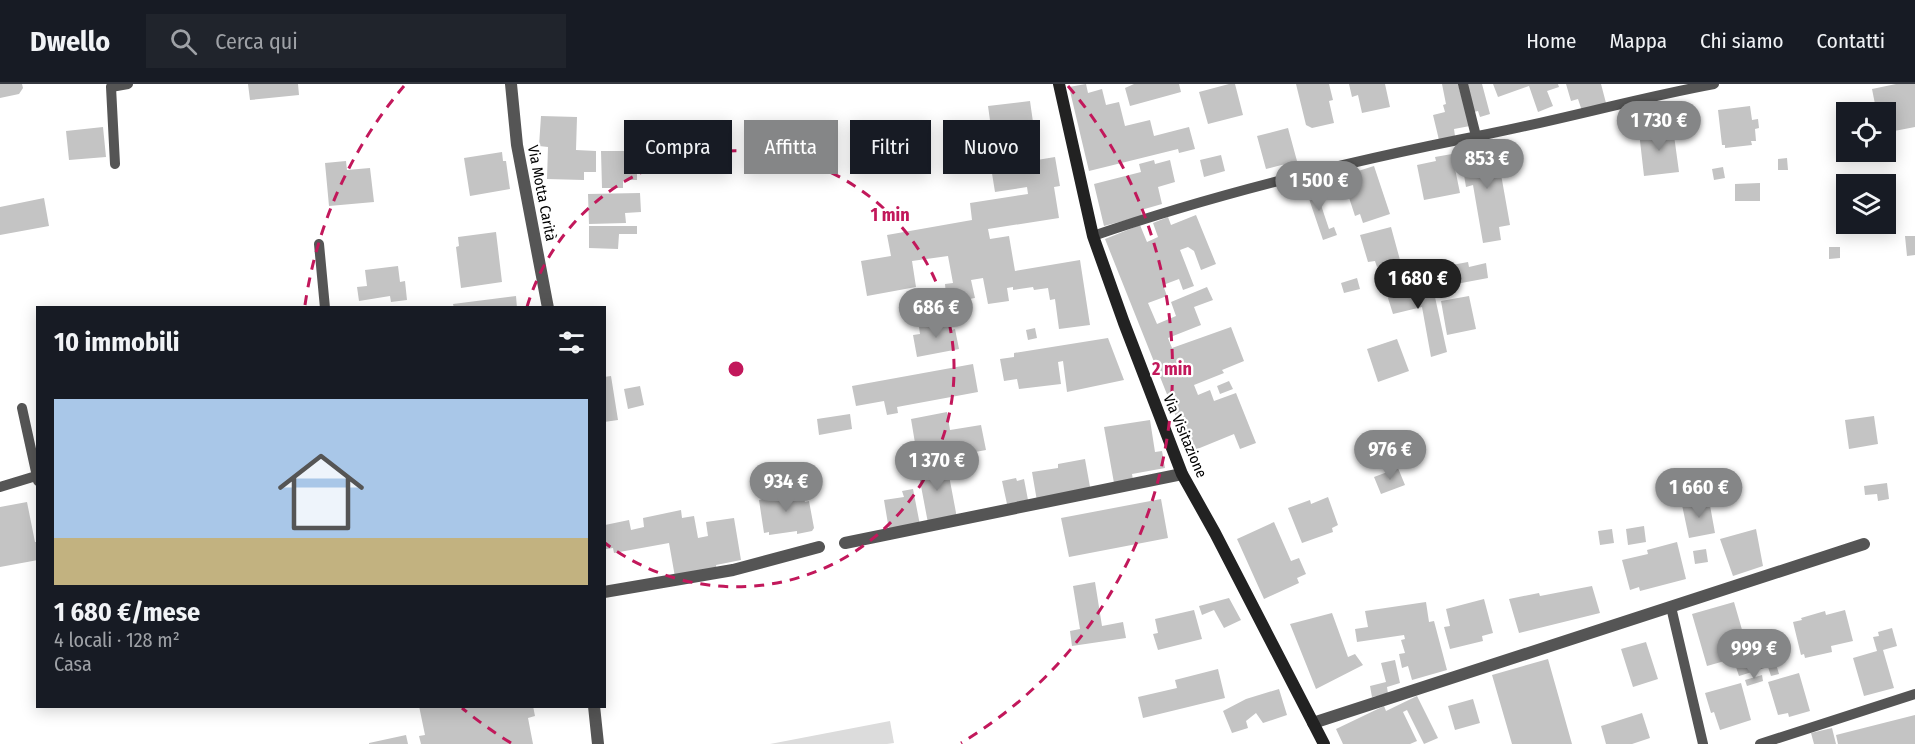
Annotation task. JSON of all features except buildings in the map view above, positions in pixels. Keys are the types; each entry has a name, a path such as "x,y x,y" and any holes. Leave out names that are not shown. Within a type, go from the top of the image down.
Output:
{"street":[{"name":"Via Motta Carità","path":"511,84 517,145 548,306"},
{"name":"Via Visitazione","path":"1059,84 1093,236 1182,474 1324,744"},
{"path":"845,543 1182,474"},
{"path":"1313,723 1863,544"},
{"path":"606,592 733,570 819,547"},
{"path":"594,708 598,744"}],"lane":[{"path":"115,164 111,87 128,84"},
{"path":"1463,84 1476,135"},
{"path":"1093,236 1236,192 1361,161 1714,84"},
{"path":"319,244 325,306"},
{"path":"22,408 36,474"},
{"path":"0,488 36,479"},
{"path":"1671,607 1703,744"},
{"path":"1760,744 1915,694"}],"shaded area":[{"path":"890,721 894,743 770,744"}]}
